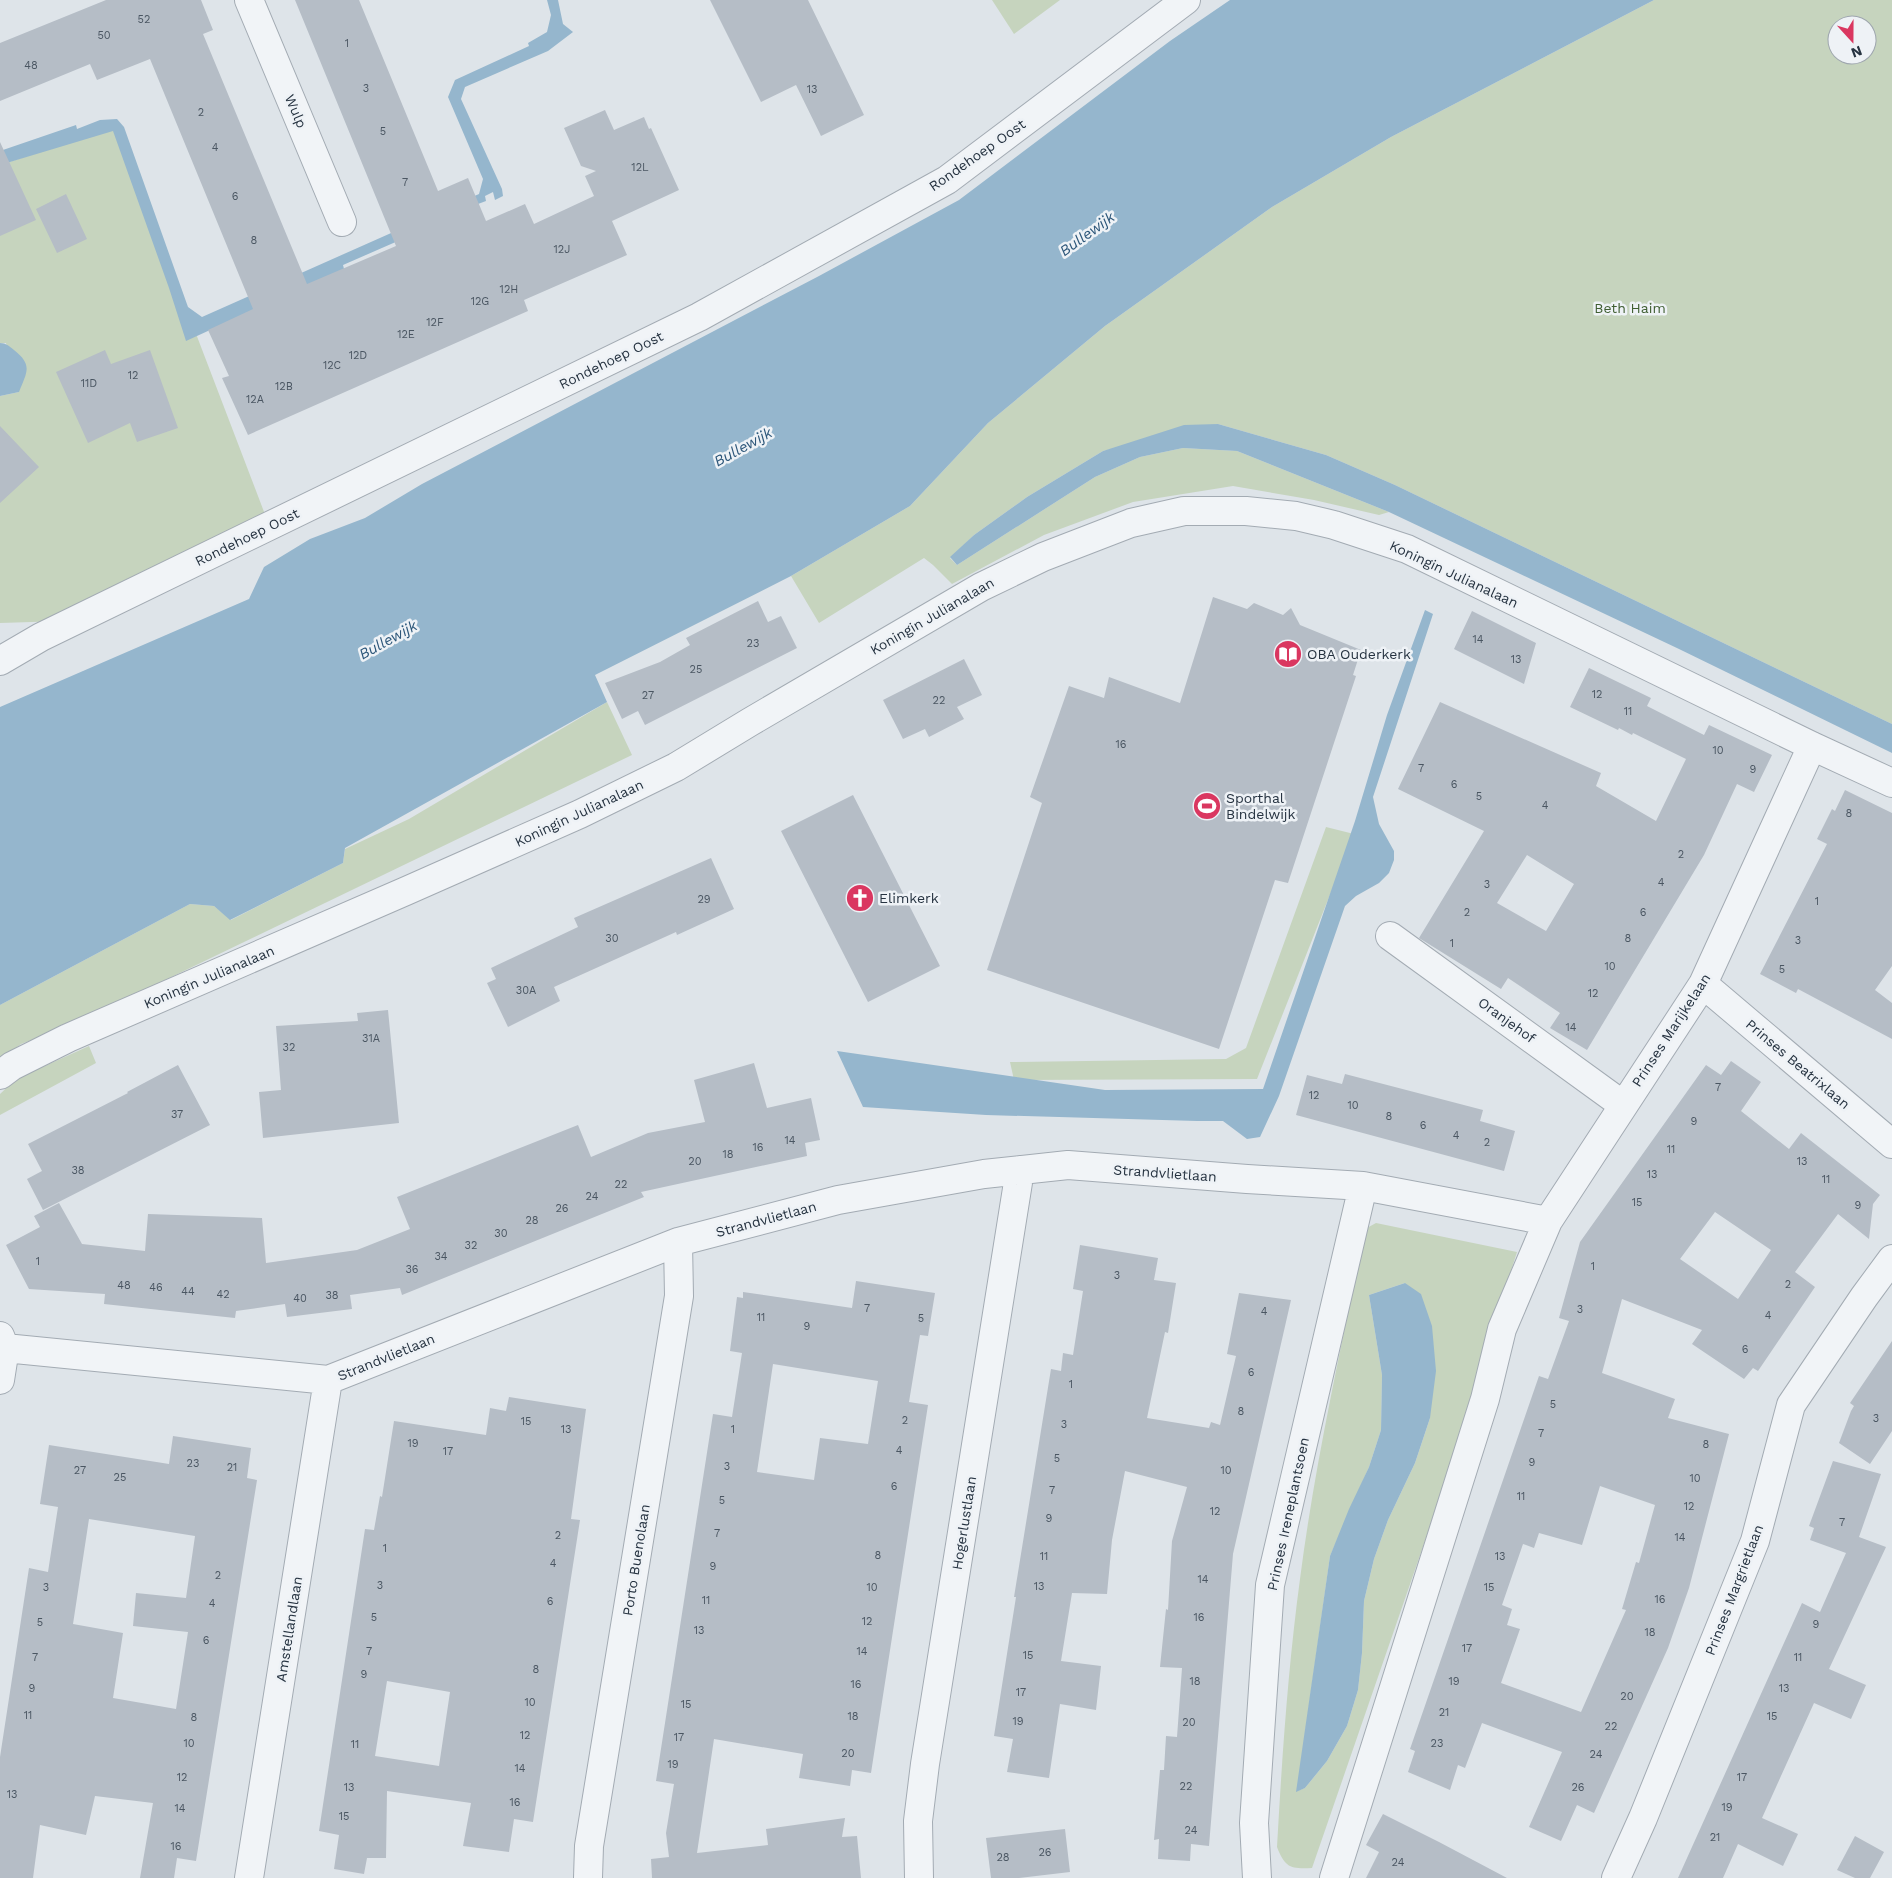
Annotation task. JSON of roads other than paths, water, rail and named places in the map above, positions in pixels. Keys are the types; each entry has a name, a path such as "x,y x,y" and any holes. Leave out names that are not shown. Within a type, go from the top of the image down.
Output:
{"street":[{"name":"Wulp","path":"249,0 342,222"},
{"name":"Rondehoep Oost","path":"0,660 50,633 699,317 947,180 1186,0"},
{"name":"Koningin Julianalaan","path":"0,1075 12,1066 68,1038 406,892 580,814 676,767 780,704 981,588 1043,557 1131,523 1184,511 1246,511 1296,516 1334,525 1407,549 1892,783"},
{"name":"Prinses Marijkelaan","path":"1548,1221 1703,984 1812,746"},
{"name":"Oranjehof","path":"1390,936 1623,1105"},
{"name":"Prinses Beatrixlaan","path":"1703,984 1892,1144"},
{"name":"Strandvlietlaan","path":"3,1342 328,1380 678,1242 838,1200 984,1174 1068,1165 1363,1186 1548,1221"},
{"name":"Hogerlustlaan","path":"919,1878 918,1821 925,1764 1020,1170"},
{"name":"Prinses Ireneplantsoen","path":"1257,1878 1254,1823 1270,1585 1363,1186"},
{"path":"1334,1878 1485,1399 1502,1329 1548,1221"},
{"name":"Porto Buenolaan","path":"588,1878 589,1846 679,1296 678,1242"},
{"name":"Prinses Margrietlaan","path":"1616,1878 1643,1818 1755,1541 1791,1405 1892,1259"},
{"path":"0,1380 3,1342"},
{"name":"Amstellandlaan","path":"249,1878 328,1380"}],"water":[{"path":"547,0 558,0 563,24 573,32 548,51 465,87 461,99 502,189 503,196 495,200 493,192 485,196 486,201 462,210 462,213 343,265 344,269 186,341 113,131 0,165 0,151 76,125 77,129 100,120 117,119 124,127 188,307 202,317 479,194 483,179 448,97 455,80 529,46 528,43 547,32 551,15"},
{"name":"Bullewijk","path":"1230,0 1654,0 1391,137 1272,207 1105,326 988,423 910,506 791,576 595,675 607,702 345,848 343,863 230,920 214,906 190,904 0,1005 0,707 249,599 264,567 310,539 365,518 422,484 819,276 959,200 1170,41"},
{"path":"0,343 7,345 20,355 27,369 19,392 0,396"},
{"path":"1218,424 1326,455 1395,485 1892,724 1892,753 1679,649 1389,512 1237,451 1183,448 1140,457 1095,477 957,565 950,557 974,535 1027,497 1103,451 1184,425"},
{"path":"1425,610 1433,614 1373,797 1379,824 1394,851 1394,860 1389,873 1379,883 1356,896 1345,906 1279,1096 1260,1137 1247,1139 1223,1121 986,1115 863,1107 837,1051 1105,1090 1263,1089 1355,821 1387,715"},
{"path":"1405,1283 1421,1294 1432,1326 1436,1371 1430,1418 1415,1463 1388,1520 1374,1559 1364,1601 1362,1653 1358,1690 1347,1726 1327,1761 1305,1788 1296,1792 1330,1556 1369,1467 1381,1430 1382,1375 1369,1295"}],"place":[{"name":"OBA Ouderkerk","path":"1288,654"},
{"name":"Sporthal Bindelwijk","path":"1207,806"},
{"name":"Elimkerk","path":"860,898"}],"park label":[{"name":"Beth Haim","path":"1630,308"}]}
